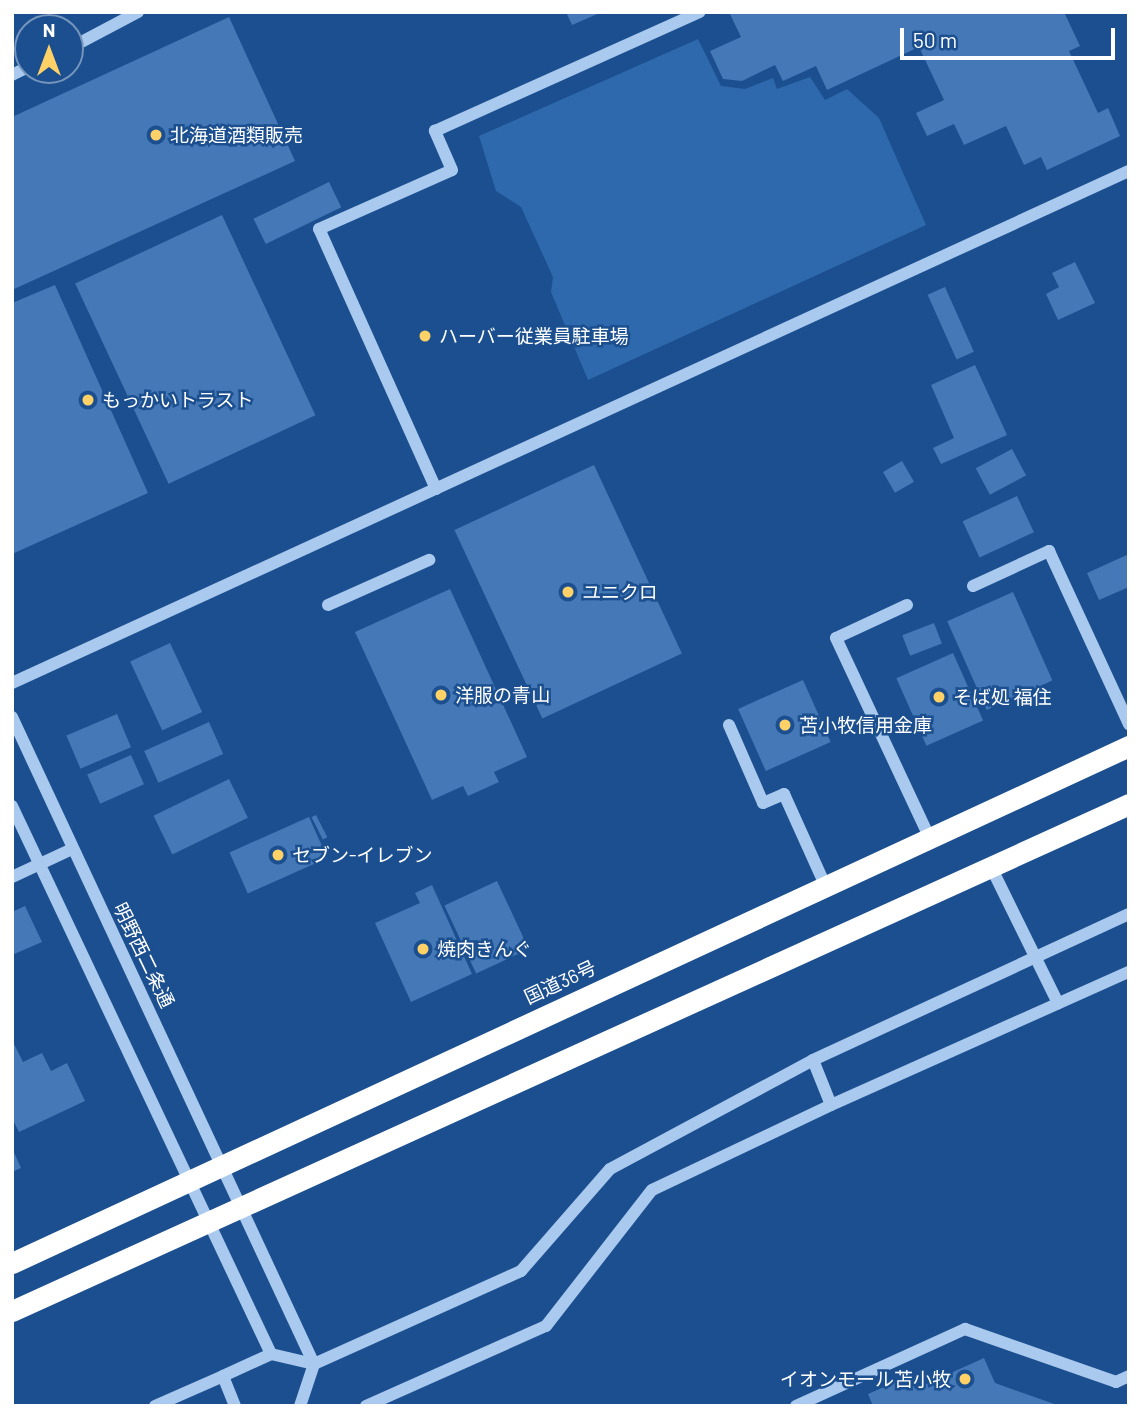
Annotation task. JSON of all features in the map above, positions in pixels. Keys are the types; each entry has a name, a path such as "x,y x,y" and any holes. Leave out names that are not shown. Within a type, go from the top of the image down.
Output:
{"highway":[{"name":"国道36号","path":"12,1263 1129,746"},
{"path":"12,1311 239,1211 1129,804"}],"street":[{"path":"84,41 140,15 138,12"},
{"path":"436,489 319,229 452,170 435,131 701,12"},
{"path":"12,683 1129,171"},
{"path":"973,586 1049,551 1129,723"},
{"path":"328,605 429,560"},
{"path":"907,605 836,638 930,839"},
{"name":"明野西二条通","path":"12,717 221,1164 239,1211 314,1364"},
{"path":"729,725 763,803 784,794 826,887"},
{"path":"12,806 271,1354"},
{"path":"12,877 72,849"},
{"path":"991,867 1058,1003"},
{"path":"155,1406 271,1354 314,1364 521,1271 610,1169 813,1060 1129,914"},
{"path":"366,1406 546,1326 652,1190 831,1105 1129,972"},
{"path":"813,1060 831,1105"},
{"path":"796,1406 965,1329 1116,1382 1129,1376"},
{"path":"300,1406 314,1364"},
{"path":"223,1376 235,1406"}],"shaded area":[{"path":"698,39 721,86 745,89 773,78 777,89 810,77 825,100 847,89 879,118 926,225 588,380 551,292 553,277 521,207 496,191 479,136"}],"building":[{"path":"566,12 602,12 572,25"},
{"path":"729,12 1064,12 1080,46 1069,51 1098,113 1108,108 1120,136 1047,170 1041,157 1024,165 1006,126 964,145 954,124 927,136 916,113 944,100 919,47 827,90 816,66 783,81 775,65 742,81 723,79 710,51 741,37"},
{"path":"229,17 295,161 12,290 12,117"},
{"path":"329,182 341,207 266,244 254,219"},
{"path":"222,215 315,415 169,484 75,283"},
{"path":"1075,262 1095,303 1058,320 1046,294 1059,287 1052,273"},
{"path":"55,285 148,493 12,554 12,303"},
{"path":"945,287 974,352 957,360 928,295"},
{"path":"975,365 1007,435 941,464 933,448 954,438 931,385"},
{"path":"1012,449 1026,475 990,495 976,468"},
{"path":"902,461 914,482 895,493 883,472"},
{"name":"ユニクロ","path":"594,465 682,654 542,719 454,530"},
{"path":"1017,496 1034,532 980,558 963,521"},
{"path":"1129,554 1129,587 1099,600 1087,573"},
{"name":"洋服の青山","path":"450,589 527,757 494,772 499,782 468,796 463,786 432,800 355,632"},
{"path":"1013,592 1052,681 987,710 947,621"},
{"path":"934,623 942,644 910,656 902,635"},
{"path":"170,643 202,712 162,730 130,662"},
{"name":"そば処 福住","path":"953,653 983,721 926,746 896,678"},
{"name":"苫小牧信用金庫","path":"803,680 831,742 766,771 738,709"},
{"path":"117,714 131,747 80,769 66,735"},
{"path":"209,722 223,754 158,783 144,751"},
{"path":"131,755 144,784 100,804 87,775"},
{"path":"229,779 248,818 172,854 154,816"},
{"path":"316,815 327,837 323,840 312,817"},
{"name":"セブン-イレブン","path":"309,817 327,858 248,893 230,852"},
{"path":"497,881 529,949 476,973 444,906"},
{"name":"焼肉きんぐ","path":"432,885 472,974 411,1002 375,923 420,903 415,893"},
{"path":"25,906 42,942 12,955 12,912"},
{"path":"12,1040 23,1062 42,1053 51,1071 67,1063 85,1101 19,1132 12,1118"},
{"path":"12,1148 21,1168 12,1172"},
{"name":"イオンモール苫小牧","path":"984,1358 995,1383 1060,1406 873,1406 868,1394 909,1376 915,1389"}],"place":[{"name":"北海道酒類販売","path":"156,135"},
{"name":"ハーバー従業員駐車場","path":"425,336"},
{"name":"もっかいトラスト","path":"88,400"},
{"name":"ユニクロ","path":"568,592"},
{"name":"洋服の青山","path":"441,695"},
{"name":"そば処 福住","path":"939,697"},
{"name":"苫小牧信用金庫","path":"785,725"},
{"name":"セブン-イレブン","path":"278,855"},
{"name":"焼肉きんぐ","path":"423,949"},
{"name":"イオンモール苫小牧","path":"965,1379"}]}
